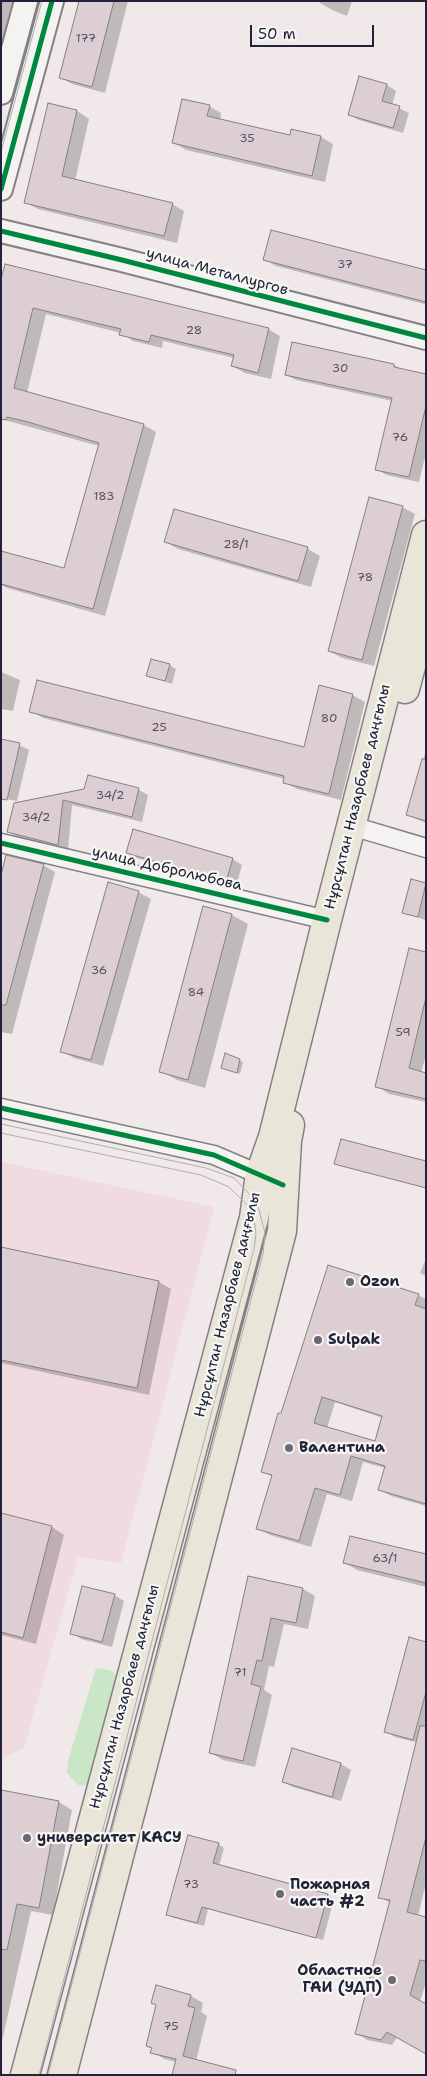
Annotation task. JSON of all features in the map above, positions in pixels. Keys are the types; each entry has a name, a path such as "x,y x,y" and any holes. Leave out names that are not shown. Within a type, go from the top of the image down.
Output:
{"main road":[{"name":"Нұрсұлтан Назарбаев даңғылы","path":"25,2075 254,1218 272,1180 286,1141 345,904 359,828 426,535"},
{"name":"Нұрсұлтан Назарбаев даңғылы","path":"62,2075 282,1231 272,1180 273,1138 326,920 359,828 426,610"}],"street":[{"path":"1,93 26,1"},
{"path":"1,189 52,1"},
{"name":"улица Металлургов","path":"1,231 426,338"},
{"path":"359,828 426,848"},
{"name":"улица Добролюбова","path":"1,843 326,920"},
{"path":"1,1108 214,1155 272,1180"}],"shaded area":[{"path":"1,1162 214,1207 121,1563 78,1557 24,1748 1,1759"}],"green space":[{"path":"96,1668 109,1670 118,1675 90,1786 78,1785 67,1773 68,1761"}],"building":[{"path":"79,1 114,1 92,87 59,78"},
{"path":"359,76 387,84 382,101 400,106 393,128 348,115"},
{"path":"182,99 210,105 207,116 290,135 291,129 321,136 312,176 172,143"},
{"path":"48,103 77,110 62,176 173,203 164,236 24,203"},
{"path":"271,230 426,270 426,302 263,260"},
{"path":"5,264 269,328 258,373 231,366 234,355 151,335 149,342 119,335 121,329 33,308 14,388 144,424 93,609 1,584 1,551 64,568 99,443 28,422 7,417 6,420 1,419 1,279"},
{"path":"292,342 394,364 394,367 426,374 426,406 409,477 375,470 392,398 285,375"},
{"path":"369,497 403,506 362,660 328,651"},
{"path":"174,509 308,547 298,581 164,542"},
{"path":"151,659 170,664 165,681 146,676"},
{"path":"37,680 304,747 319,685 353,694 329,794 283,783 284,776 29,712"},
{"path":"1,739 20,743 7,800 1,799"},
{"path":"422,759 426,759 426,821 406,815"},
{"path":"88,775 139,788 132,817 63,800 58,845 7,832 14,803 84,789"},
{"path":"133,829 233,858 226,882 126,853"},
{"path":"6,855 44,864 6,1005 1,1005 1,875"},
{"path":"411,879 426,883 418,917 402,913"},
{"path":"108,882 139,891 91,1060 60,1052"},
{"path":"203,906 232,914 188,1080 159,1072"},
{"path":"409,948 426,952 426,997 409,1068 426,1073 426,1099 375,1087"},
{"path":"225,1053 240,1059 237,1073 221,1068"},
{"path":"341,1139 426,1161 426,1188 334,1164"},
{"path":"1,1247 159,1281 137,1388 1,1360"},
{"path":"328,1265 419,1294 415,1305 426,1309 426,1504 378,1490 385,1466 351,1456 340,1495 315,1488 299,1541 256,1529 272,1475 261,1472 278,1413 281,1413","holes":["322,1397 382,1416 375,1441 314,1423"]},
{"path":"1,1513 52,1526 23,1638 1,1632"},
{"path":"350,1536 426,1554 426,1583 343,1563"},
{"path":"248,1576 303,1588 296,1623 271,1618 262,1661 257,1660 251,1684 261,1687 243,1761 209,1753"},
{"path":"82,1586 115,1594 102,1642 70,1634"},
{"path":"409,1637 426,1642 426,1692 413,1740 384,1732"},
{"name":"Областное ГАИ (УДП)","path":"420,1726 426,1726 426,1837 407,1912 426,1917 426,1961 420,1960 410,1995 426,2004 426,2054 387,2032 381,2040 355,2034 390,1900 378,1898"},
{"path":"292,1748 341,1763 332,1797 282,1782"},
{"name":"университет КАСУ","path":"1,1790 59,1801 39,1908 17,1904 7,1950 1,1949"},
{"path":"188,1835 219,1843 213,1863 328,1894 316,1938 202,1907 197,1923 166,1915"},
{"path":"156,1985 191,1995 188,2006 195,2008 183,2056 236,2070 235,2075 172,2075 176,2059 150,2053 152,2048 146,2046 156,2005 151,2003"}],"tram line":[{"path":"1,152 42,1"},
{"path":"1,1124 206,1168 234,1178 257,1202 265,1233 263,1254 48,2075"},
{"path":"1,1133 201,1175 229,1187 248,1206 254,1218 256,1234 254,1249 39,2075"}],"cycle path":[{"path":"1,189 52,1"},
{"path":"1,231 426,338"},
{"path":"1,843 327,920"},
{"path":"1,1108 214,1155 283,1185"}],"place":[{"name":"Ozon","path":"350,1282"},
{"name":"Sulpak","path":"318,1340"},
{"name":"Валентина","path":"289,1448"},
{"name":"университет КАСУ","path":"27,1838"},
{"name":"Пожарная часть #2","path":"280,1894"},
{"name":"Областное ГАИ (УДП)","path":"392,1980"}]}
